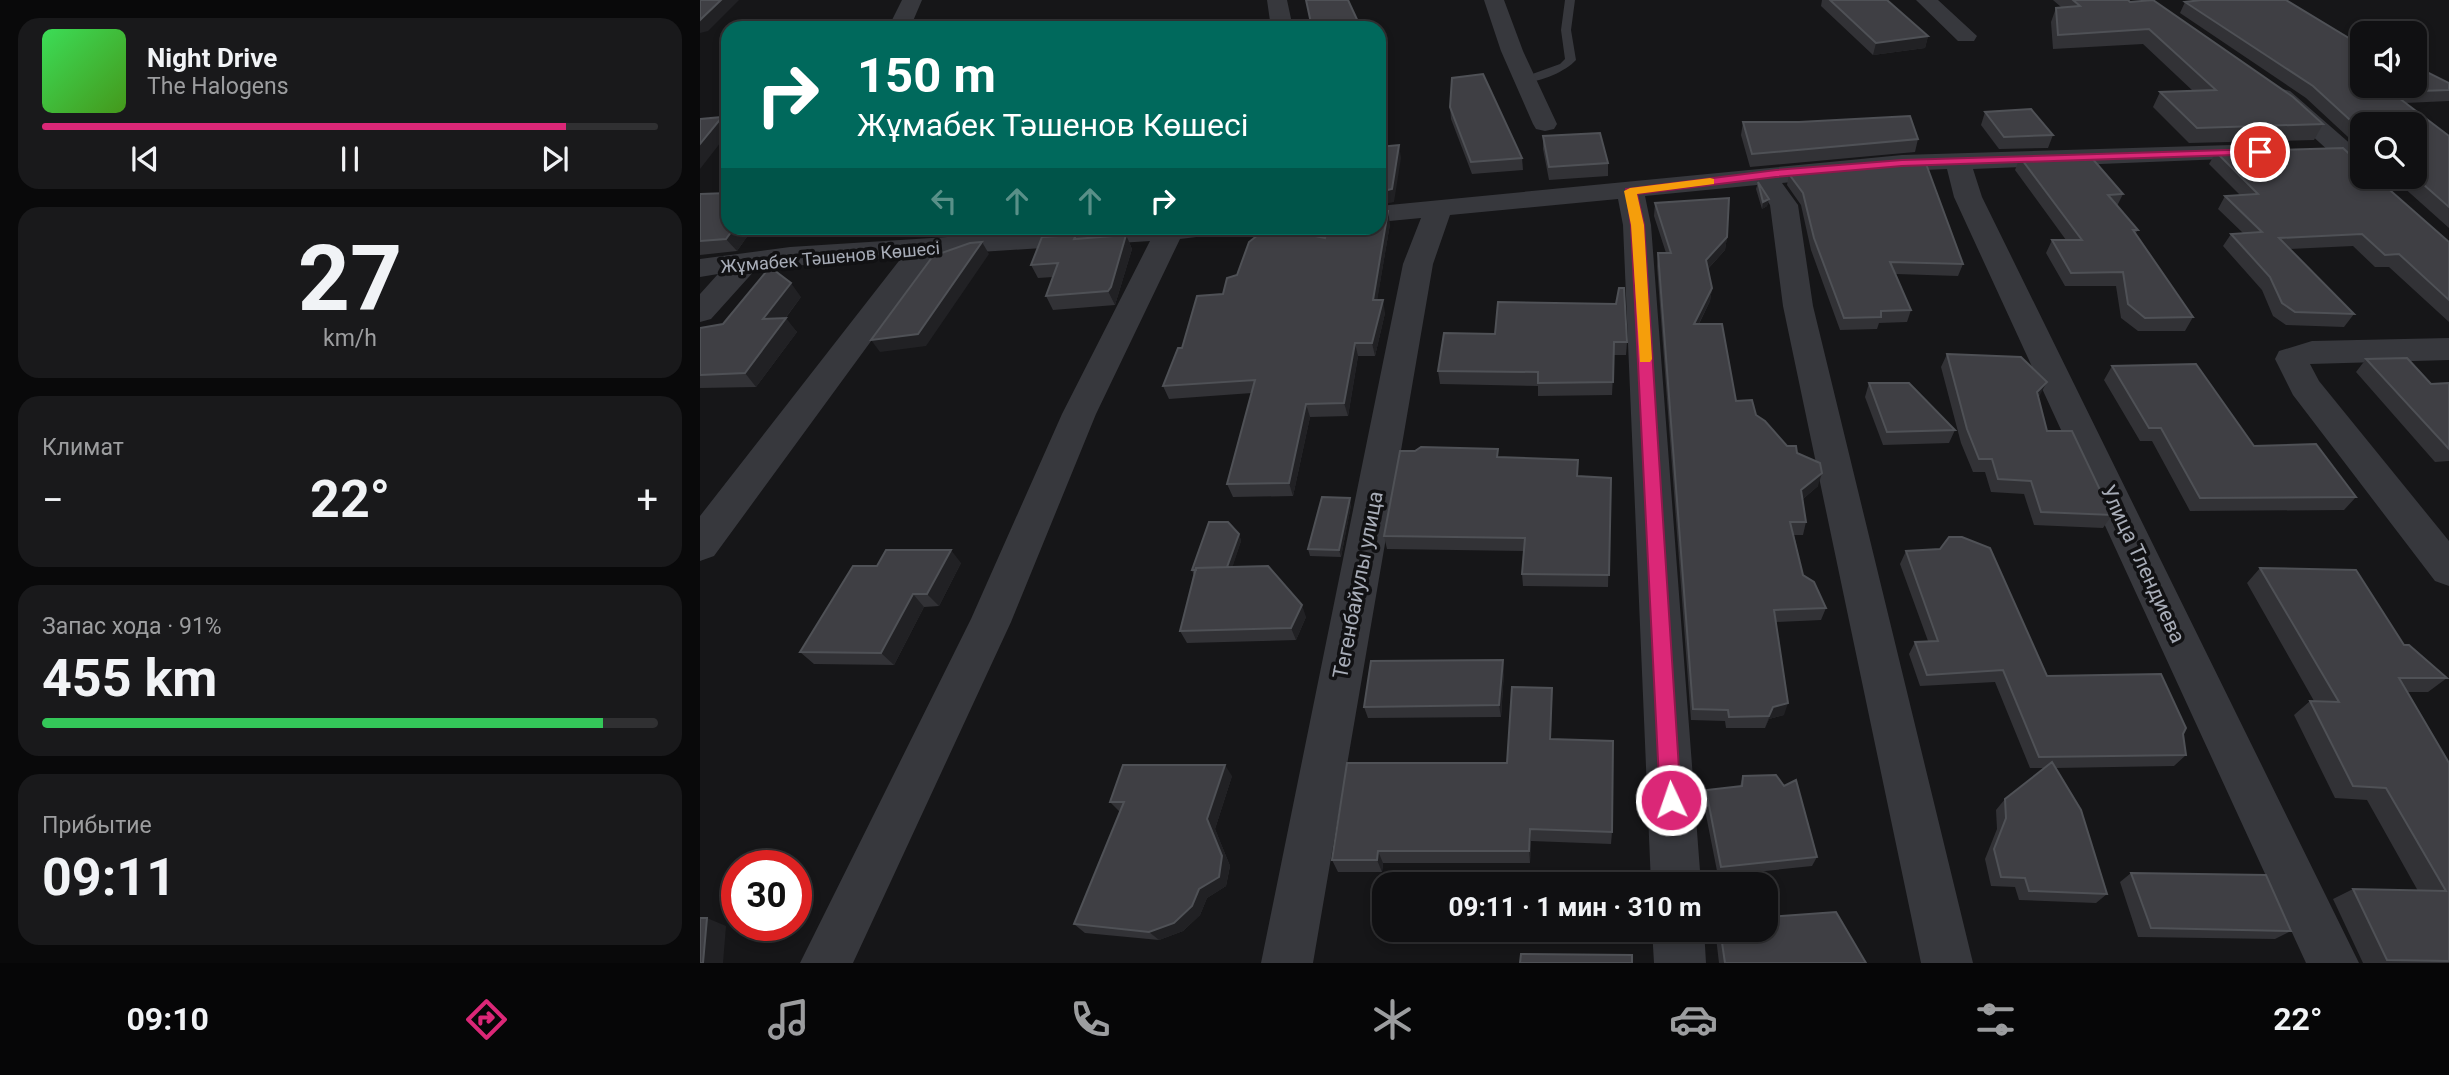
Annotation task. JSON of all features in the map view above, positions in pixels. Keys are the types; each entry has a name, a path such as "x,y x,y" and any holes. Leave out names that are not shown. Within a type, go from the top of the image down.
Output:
{"street":[{"path":"902,21 912,0"},
{"path":"1277,0 1281,21"},
{"path":"1494,0 1545,124"},
{"path":"1926,0 1966,36"},
{"path":"2263,82 2295,105 2350,156"},
{"path":"1386,213 1902,163 2343,149"},
{"name":"Улица Тлендиева","path":"1958,163 1968,197 2333,963"},
{"path":"1765,176 1784,205 1798,306 1947,963"},
{"path":"1630,191 1637,225 1675,872"},
{"name":"Тегенбайулы улица","path":"1287,963 1418,264 1438,209"},
{"path":"790,256 800,235"},
{"name":"Жұмабек Тәшенов Көшесі","path":"700,268 790,256 1111,235"},
{"path":"826,963 990,622 1079,415 1167,235"},
{"path":"700,545 924,248"},
{"path":"700,312 747,262"},
{"path":"2449,349 2312,352 2291,359 2305,387 2449,570"},
{"path":"1679,942 1681,963"}],"lane":[{"path":"1525,80 1563,66 1571,60 1565,37 1570,0"}],"building":[{"path":"700,0 721,0 700,20"},
{"path":"1306,0 1348,0 1358,21 1311,21"},
{"path":"1830,0 1887,0 1928,36 1876,43"},
{"path":"2073,0 2153,0 2293,97 2323,124 2197,128 2160,92 2216,90 2149,29 2058,35 2056,8 2080,6"},
{"path":"2286,0 2350,39 2350,98 2399,98 2417,112 2350,112 2350,120 2313,86 2185,2"},
{"path":"2427,72 2449,83 2449,90 2427,91"},
{"path":"1483,74 1522,158 1471,162 1450,107 1452,78"},
{"path":"2031,109 2053,135 2004,137 1985,112"},
{"path":"1910,116 1918,139 1752,154 1743,122 1799,122"},
{"path":"721,117 700,144 700,119"},
{"path":"2427,119 2449,136 2449,207 2427,188"},
{"path":"1600,133 1608,163 1549,167 1543,136"},
{"path":"1399,145 1392,189 1386,190 1386,146"},
{"path":"2343,148 2350,155 2350,189 2389,189 2449,242 2449,300 2399,254 2385,255 2362,234 2279,238 2354,314 2295,312 2282,303 2270,277 2231,234 2262,232 2225,196 2258,194 2216,152"},
{"path":"2020,157 2091,157 2123,194 2108,195 2138,230 2133,230 2193,317 2145,318 2128,304 2123,272 2071,273 2052,240 2082,240"},
{"path":"1925,161 1963,264 1890,262 1911,310 1881,311 1881,317 1844,318 1814,238 1803,193 1789,174"},
{"path":"1758,182 1769,199 1763,202"},
{"path":"721,193 721,235 729,235 726,239 700,241 700,194"},
{"path":"1729,198 1727,237 1706,260 1712,288 1694,324 1722,324 1736,401 1752,400 1756,415 1765,421 1787,446 1796,446 1797,453 1820,463 1822,473 1801,490 1806,522 1790,522 1803,575 1814,582 1826,608 1774,610 1788,703 1773,707 1769,716 1729,717 1728,710 1693,709 1658,253 1671,253 1655,203"},
{"path":"1076,235 1074,239 1126,235 1111,287 1108,291 1046,296 1058,263 1031,265 1042,237"},
{"path":"1258,235 1311,235 1325,238 1326,235 1384,235 1373,300 1383,300 1372,343 1355,343 1344,403 1306,404 1289,483 1227,484 1255,380 1163,386 1178,348 1182,348 1197,296 1223,294 1227,278 1237,275 1249,242"},
{"path":"982,242 918,334 871,340 933,256 970,243"},
{"path":"770,267 791,283 763,319 786,318 745,373 700,375 700,328 723,324"},
{"path":"1619,288 1624,288 1627,342 1614,342 1613,382 1538,383 1538,372 1438,371 1444,333 1495,334 1498,302 1616,304"},
{"path":"1947,354 2021,357 2047,382 2037,392 2047,431 2072,431 2112,515 2041,512 2031,481 1998,479 1992,459 1979,459 1967,429"},
{"path":"2407,358 2431,384 2449,383 2449,449 2366,359"},
{"path":"2196,364 2254,446 2316,444 2356,497 2200,498 2161,428 2149,428 2112,366"},
{"path":"1869,383 1909,383 1955,430 1887,432"},
{"path":"1421,447 1498,449 1497,457 1578,460 1577,476 1611,478 1609,575 1522,574 1525,538 1384,536 1400,451 1415,451"},
{"path":"1322,497 1350,498 1339,550 1308,549"},
{"path":"1209,522 1228,522 1239,534 1227,567 1192,570"},
{"path":"1949,537 1962,537 1990,548 2047,676 2161,674 2186,728 2183,734 2186,755 2039,757 2003,670 1927,675 1915,642 1938,641 1906,551 1940,549"},
{"path":"886,550 951,550 927,594 913,594 881,653 800,652 853,566 877,566"},
{"path":"1268,566 1302,605 1291,628 1180,631 1196,568"},
{"path":"2260,568 2356,570 2404,645 2409,645 2447,678 2399,678 2449,763 2449,961 2387,960 2353,889 2446,891 2386,788 2353,786 2310,701 2339,702"},
{"path":"1503,660 1499,705 1364,707 1371,661"},
{"path":"1512,687 1552,688 1550,739 1613,741 1612,832 1530,829 1529,851 1378,851 1377,860 1332,860 1347,763 1507,763"},
{"path":"2052,762 2081,810 2107,894 2029,891 2025,878 2001,877 1994,849 2006,818 2005,799"},
{"path":"1123,765 1225,765 1207,819 1222,856 1219,877 1199,889 1192,906 1174,923 1149,932 1074,924 1124,802 1110,802"},
{"path":"1776,775 1784,786 1796,780 1817,857 1721,867 1706,790 1742,786 1743,776"},
{"path":"2131,873 2266,875 2291,931 2151,928"},
{"path":"1836,912 1866,963 1725,963 1722,942 1778,942 1778,916"},
{"path":"700,918 707,918 703,963 700,963"},
{"path":"1521,954 1632,955 1632,963 1520,963"}],"slow traffic":[{"path":"1645,359 1637,225 1630,191 1710,182"}],"route":[{"path":"1671,800 1637,225 1630,191 1902,163 2260,152"}]}
